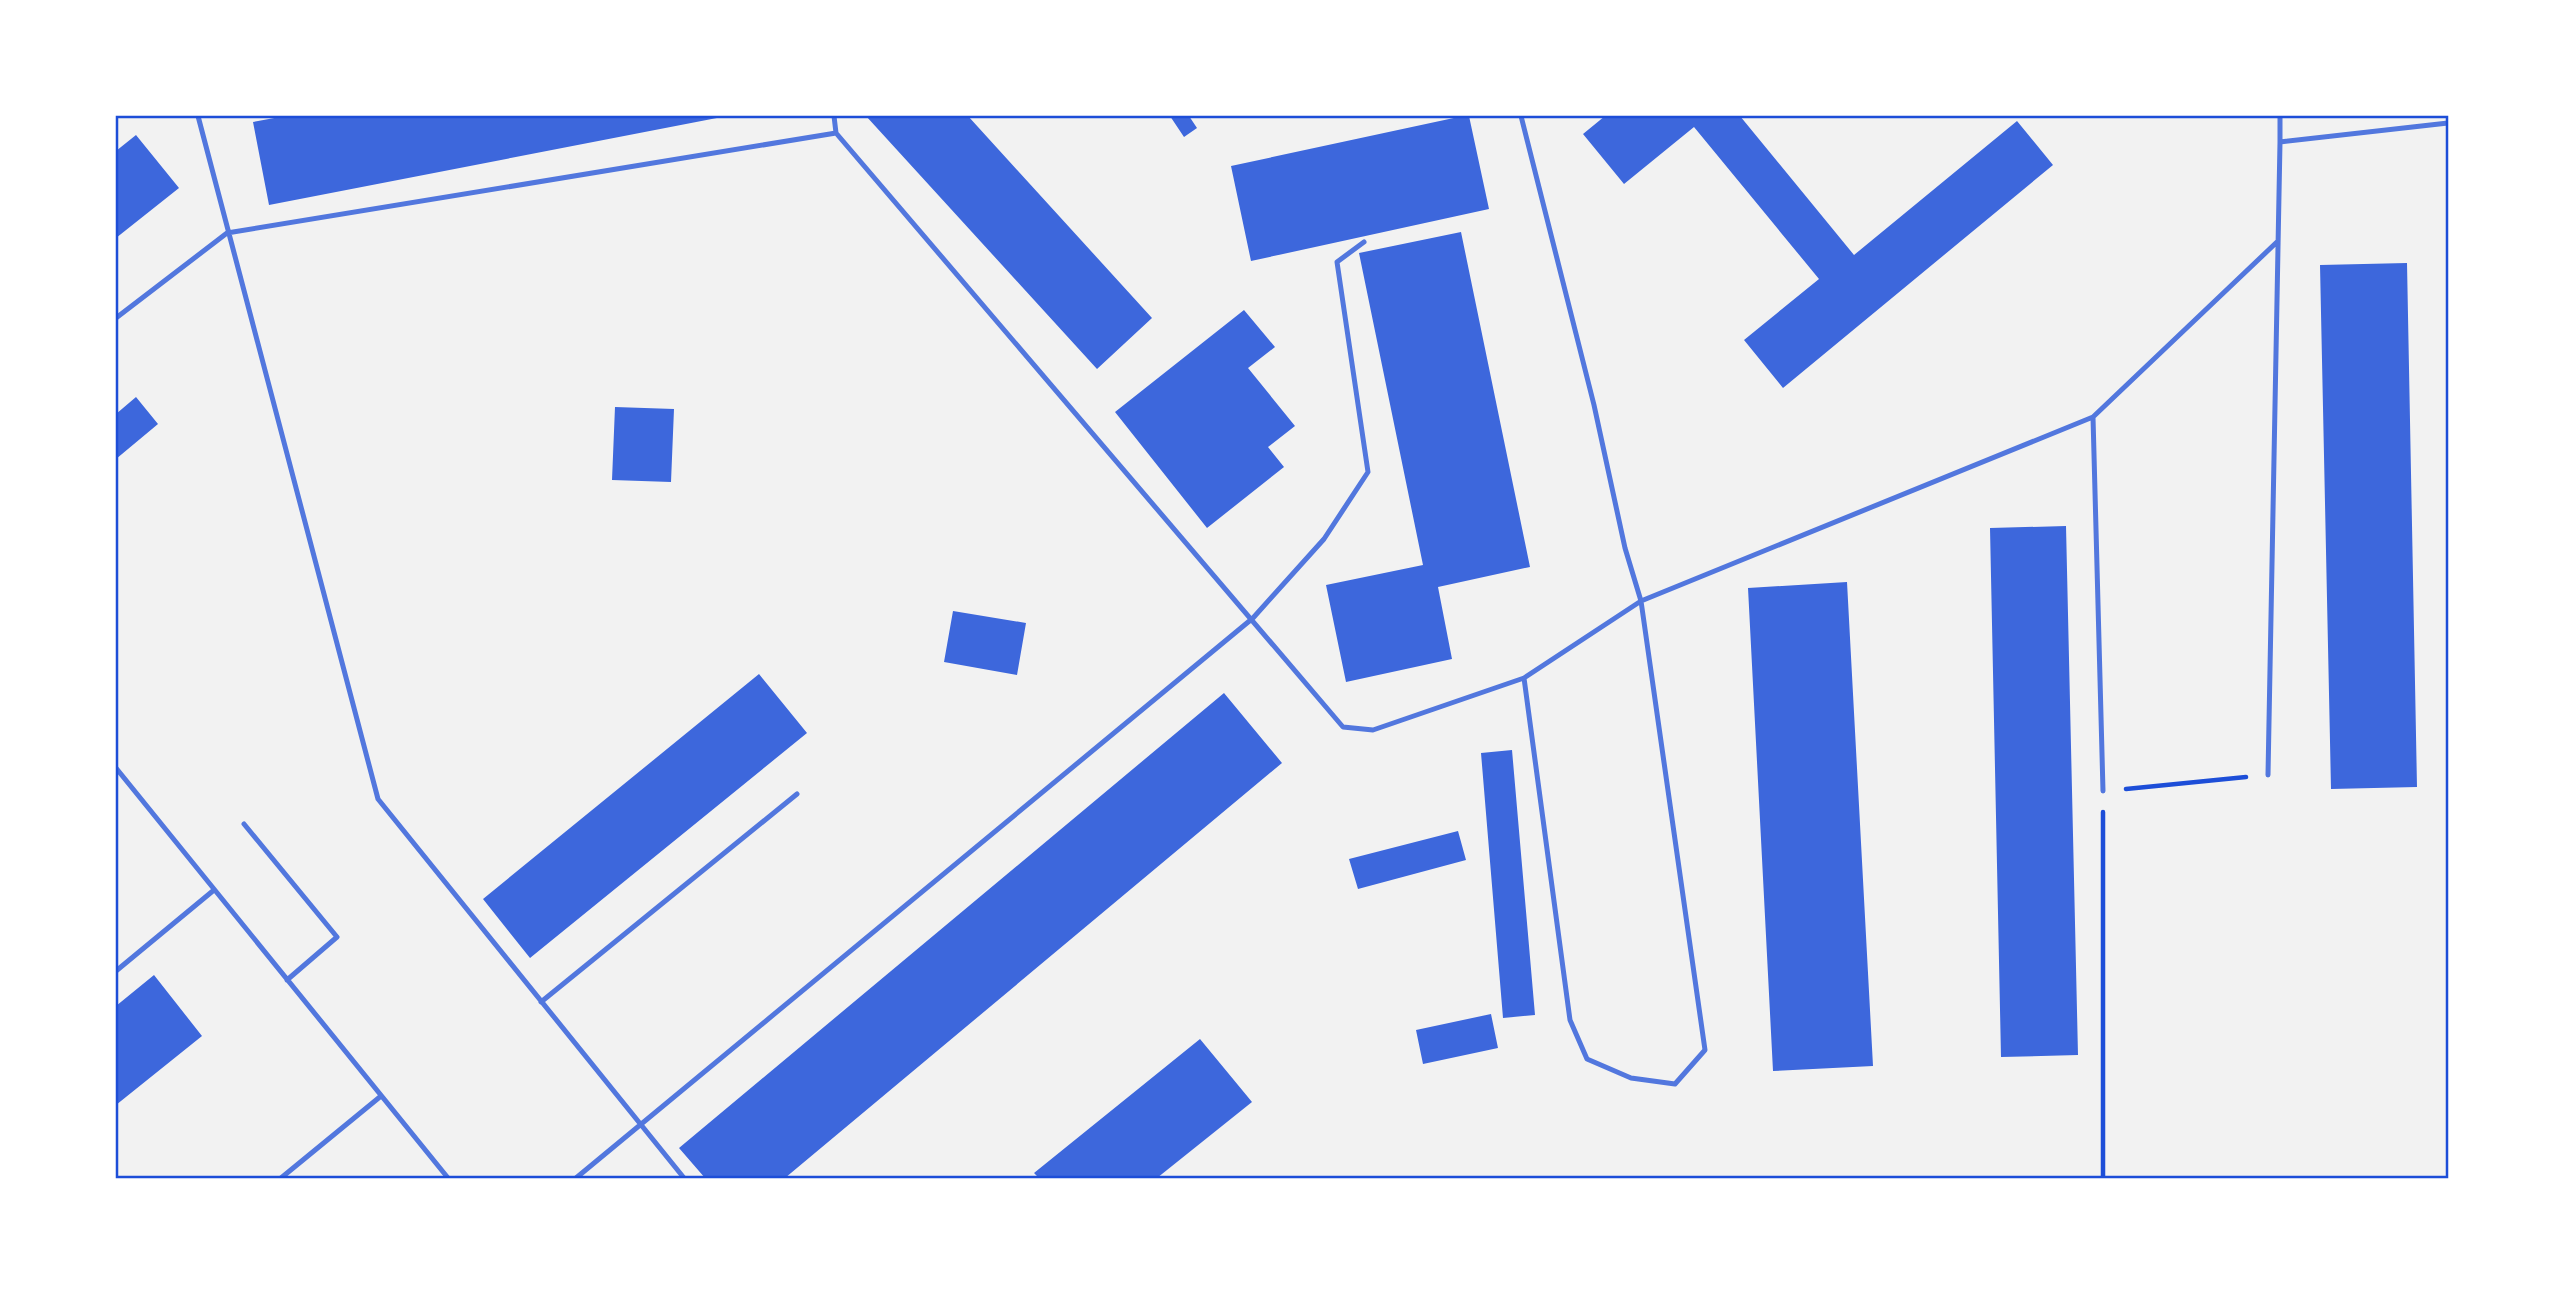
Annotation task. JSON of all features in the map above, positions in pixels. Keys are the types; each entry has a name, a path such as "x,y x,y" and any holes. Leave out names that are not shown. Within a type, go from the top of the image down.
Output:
{"lane":[{"path":"198,116 378,799 684,1178"},
{"path":"834,116 836,133 1253,618 1343,727 1373,730 1524,678 1641,601 2093,417 2278,241"},
{"path":"1521,116 1594,405 1625,548 1641,601 1705,1050 1675,1084 1632,1078 1587,1059 1570,1020 1524,678"},
{"path":"2268,775 2280,116"},
{"path":"2280,142 2447,120"},
{"path":"116,318 227,233 836,133"},
{"path":"576,1178 1253,618 1324,539 1368,472 1337,262 1364,243"},
{"path":"2093,417 2104,791"},
{"path":"116,768 448,1178"},
{"path":"541,1002 797,794"},
{"path":"244,824 337,937 287,980"},
{"path":"116,971 214,890"},
{"path":"281,1178 381,1096"}],"path":[{"path":"2103,1178 2104,791 2268,775"}],"building":[{"path":"285,116 722,117 269,205 253,122"},
{"path":"866,116 968,116 1152,318 1097,369"},
{"path":"1170,116 1189,116 1197,128 1184,137"},
{"path":"1469,116 1489,209 1251,261 1231,166"},
{"path":"1605,116 1740,116 1854,255 2017,121 2053,165 1783,388 1744,340 1819,279 1694,127 1624,184 1583,134"},
{"path":"136,135 179,188 116,238 116,151"},
{"path":"1461,232 1530,567 1438,587 1452,659 1346,682 1326,585 1423,565 1359,253"},
{"path":"2407,263 2417,787 2331,789 2320,265"},
{"path":"1244,310 1275,347 1248,368 1295,426 1268,447 1284,467 1207,528 1115,412"},
{"path":"136,397 158,424 116,459 116,414"},
{"path":"615,407 674,409 671,482 612,480"},
{"path":"2066,526 2078,1055 2001,1057 1990,528"},
{"path":"1847,582 1873,1066 1773,1071 1748,588"},
{"path":"953,611 1026,623 1017,675 944,662"},
{"path":"759,674 807,733 530,958 483,899"},
{"path":"1224,693 1282,763 785,1178 705,1178 679,1148"},
{"path":"1512,750 1535,1015 1503,1018 1481,753"},
{"path":"1458,831 1466,860 1358,889 1349,859"},
{"path":"154,975 202,1036 116,1105 116,1006"},
{"path":"1491,1014 1498,1048 1423,1064 1416,1030"},
{"path":"1200,1039 1252,1102 1157,1178 1039,1178 1034,1173"}]}
